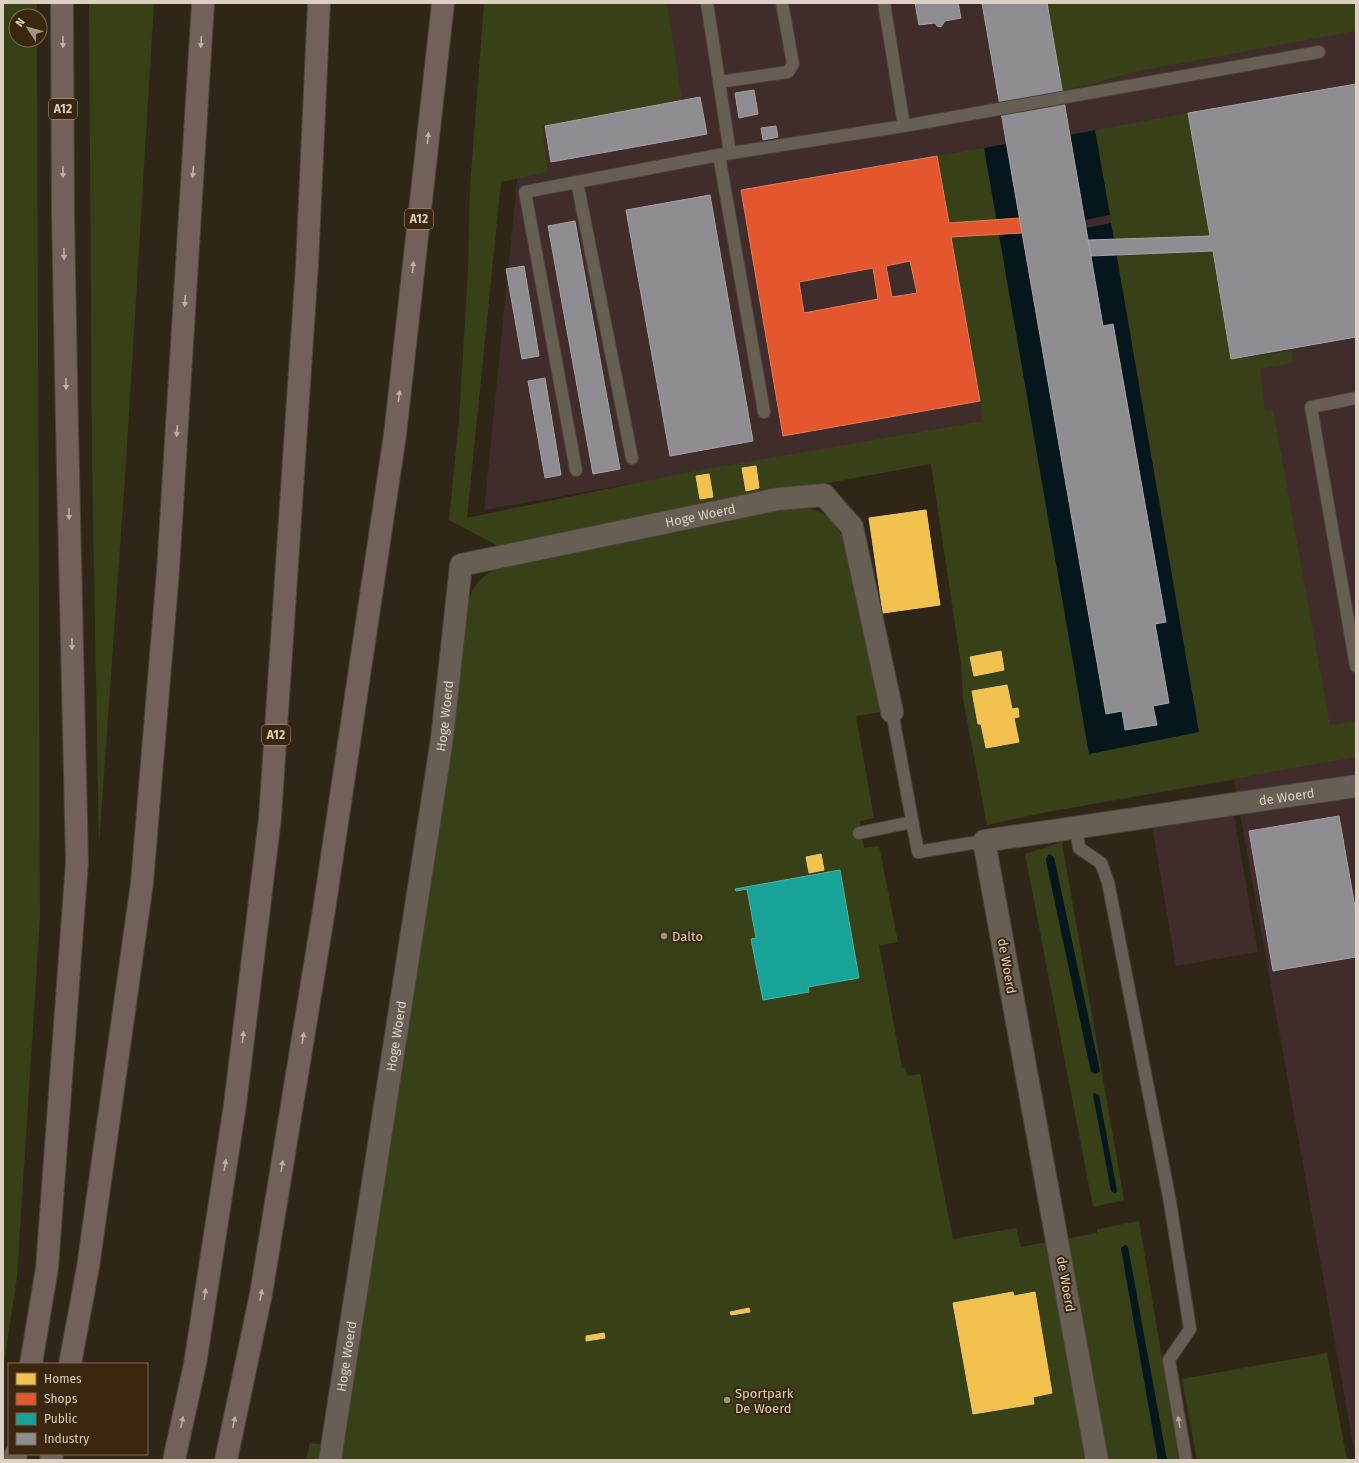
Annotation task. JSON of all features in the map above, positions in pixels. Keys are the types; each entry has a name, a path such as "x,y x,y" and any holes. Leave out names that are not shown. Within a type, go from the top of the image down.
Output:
{"highway":[{"name":"A12","path":"32,1363 47,1268 77,862 66,419 62,3"},
{"path":"70,1363 88,1267 142,883 168,571 203,3"},
{"name":"A12","path":"174,1460 194,1364 235,1105 270,818 307,265 319,3"},
{"name":"A12","path":"226,1460 269,1247 324,910 395,435 443,3"}],"street":[{"name":"Hoge Woerd","path":"330,1460 442,739 461,565 778,499 824,495 852,527 892,712"},
{"name":"de Woerd","path":"1097,1460 984,841 1356,786"}],"lane":[{"path":"707,3 719,82 724,154 764,412"},
{"path":"719,82 788,72 793,64 782,3"},
{"path":"884,3 904,126"},
{"path":"576,470 525,192 724,154 904,126 1319,52"},
{"path":"578,182 632,458"},
{"path":"1356,398 1311,407 1356,666"},
{"path":"892,712 918,852 984,841"},
{"path":"859,833 912,822"},
{"path":"1076,828 1079,848 1101,863 1108,882 1170,1202 1190,1329 1169,1360 1186,1460"}],"shaded area":[{"path":"535,3 1306,3 1356,7 1356,1460 1234,780 1047,812 982,421 484,510"},
{"path":"1095,130 1110,215 1085,220 1070,135"},
{"path":"1006,144 1106,713 1122,711 1125,730 1156,725 1153,706 1169,702 1155,624 1166,622 1114,325 1103,326 1086,228 1111,223 1199,732 1089,754 984,148"},
{"path":"1234,816 1258,952 1176,966 1152,826"},
{"path":"1049,854 1054,857 1100,1071 1096,1074 1091,1072 1046,861"},
{"path":"1094,1093 1099,1095 1117,1191 1115,1193 1111,1191 1093,1095"},
{"path":"1125,1245 1128,1247 1167,1460 1158,1460 1121,1248"}],"green space":[{"path":"3,3 37,3 37,8 8,8 8,48 37,48 40,917 17,1277 3,1370"},
{"path":"89,3 154,3 126,462 99,845 92,460"},
{"path":"484,3 667,3 682,100 542,126 548,172 501,182 467,518 689,472 982,421 980,401 937,156 984,148 1089,753 1198,732 1095,130 1188,113 1231,359 1292,351 1293,363 1260,369 1265,411 1273,409 1330,725 1356,721 1356,757 1047,812 987,825 963,699 961,664 931,464 784,491 504,549 449,520 459,419 468,270 470,188"},
{"path":"1047,3 1356,3 1356,31 1139,71 1062,91"},
{"name":"Dalto","path":"795,507 809,508 822,513 833,520 851,551 881,712 856,716 874,818 860,821 864,848 879,846 898,942 879,945 902,1068 905,1068 907,1076 920,1074 953,1239 1016,1228 1021,1247 1047,1242 1088,1460 306,1460 310,1443 334,1446 369,1284 465,616 471,594 482,578 489,573 507,564 535,555"},
{"path":"1062,842 1124,1200 1093,1207 1025,854"},
{"path":"1139,1221 1179,1460 1167,1460 1127,1245 1121,1248 1158,1460 1107,1460 1066,1239 1097,1233 1097,1229"},
{"path":"1327,1353 1347,1460 1197,1460 1182,1379"}],"building: Homes":[{"path":"756,466 759,488 746,491 742,468"},
{"path":"709,474 713,497 700,499 696,476"},
{"path":"926,510 940,605 883,613 869,518"},
{"path":"1001,651 1004,670 974,676 970,657"},
{"path":"1007,685 1012,709 1018,708 1019,717 1014,718 1019,742 986,748 981,724 978,724 972,691"},
{"path":"821,854 824,870 809,873 806,857"},
{"path":"1013,1292 1014,1296 1035,1292 1052,1393 1033,1397 1034,1404 973,1414 953,1303"},
{"path":"749,1308 750,1312 731,1315 730,1312"},
{"path":"604,1333 605,1338 586,1341 586,1336"}],"building: Shops":[{"path":"937,156 949,223 1019,218 1022,233 951,237 980,401 783,436 741,190","holes":["910,261 917,293 892,297 886,266","873,268 878,299 804,313 799,282"]}],"building: Public":[{"path":"840,870 859,978 808,987 809,992 763,1000 751,939 756,938 747,889 736,891 735,889"}],"building: Industry":[{"path":"915,3 958,3 961,18 945,21 941,27 937,26 935,23 919,25"},
{"path":"982,3 1047,3 1103,326 1113,324 1166,622 1155,624 1169,703 1153,706 1157,725 1125,730 1122,711 1106,714"},
{"path":"1356,84 1356,337 1231,359 1213,251 1091,256 1088,240 1210,236 1188,113"},
{"path":"754,90 758,114 739,118 735,93"},
{"path":"700,97 707,134 551,162 545,126"},
{"path":"776,126 778,137 763,140 761,128"},
{"path":"710,195 753,441 670,456 626,210"},
{"path":"575,221 620,469 593,474 548,226"},
{"path":"524,266 539,356 522,359 506,269"},
{"path":"545,378 561,475 545,478 528,381"},
{"path":"1339,816 1356,913 1356,957 1273,971 1249,831"}],"place":[{"name":"Dalto","path":"664,936"},
{"name":"Sportpark De Woerd","path":"727,1400"}]}
